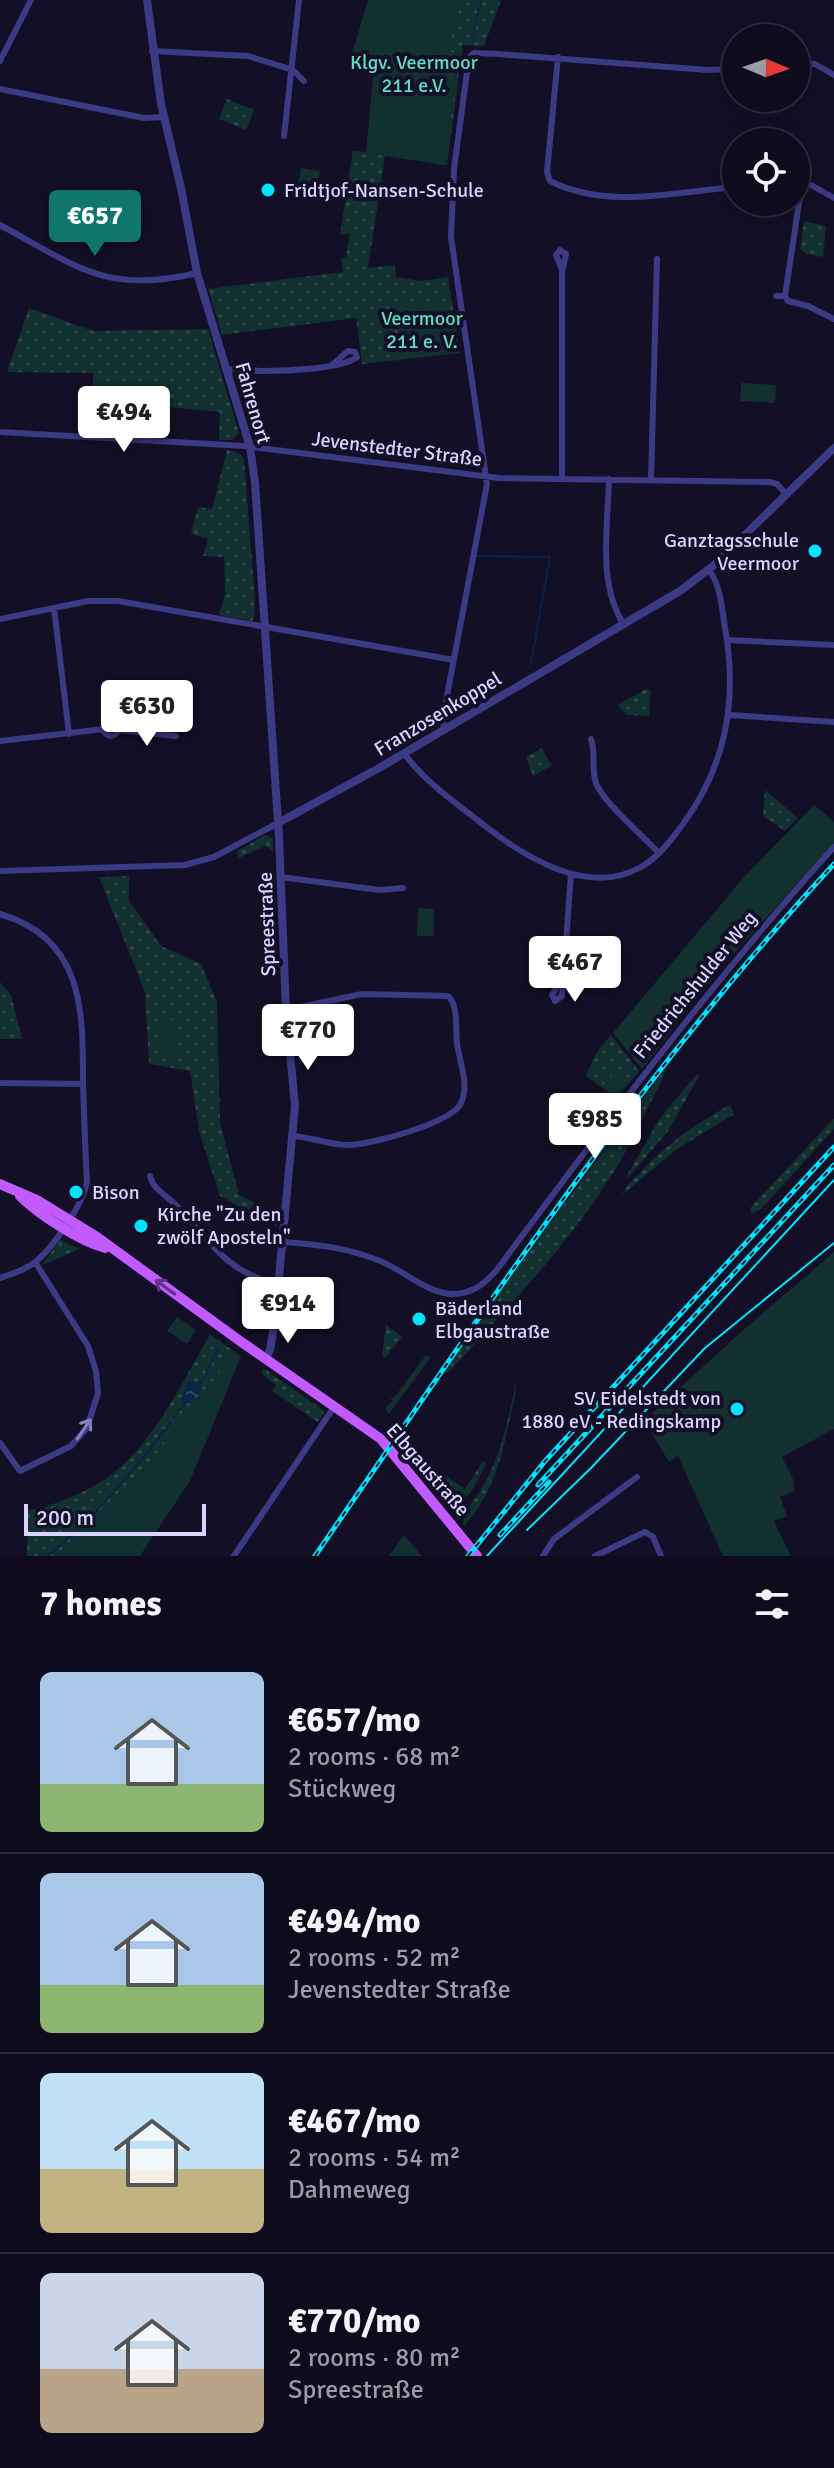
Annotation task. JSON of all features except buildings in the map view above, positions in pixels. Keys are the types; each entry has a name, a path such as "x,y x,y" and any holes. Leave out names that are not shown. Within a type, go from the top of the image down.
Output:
{"main road":[{"name":"Elbgaustraße","path":"0,1184 37,1200 93,1244 111,1249 386,1443 477,1556"}],"street":[{"path":"0,61 31,0"},
{"name":"Fahrenort","path":"147,0 164,117 197,273 250,447 278,823"},
{"path":"284,136 299,0"},
{"path":"152,51 239,54 293,70 304,81"},
{"path":"444,730 443,717 487,484 451,237 453,179 468,62 474,53 722,70"},
{"path":"558,57 547,172 550,181 583,194 616,198 722,188"},
{"path":"810,63 834,75"},
{"path":"0,89 144,118 164,117"},
{"path":"810,188 834,198"},
{"path":"793,216 780,296 834,319"},
{"path":"0,225 87,271 108,278 155,282 197,273"},
{"path":"651,480 657,259"},
{"path":"562,272 562,478"},
{"path":"227,370 240,367 263,371 332,365"},
{"name":"Jevenstedter Straße","path":"0,432 250,447 486,476 770,482 777,484 786,494"},
{"name":"Franzosenkoppel","path":"0,871 159,867 191,864 214,857 404,753 680,591 709,570 833,450"},
{"path":"609,479 608,584 613,605 624,625"},
{"path":"404,753 423,774 503,840 534,859 571,874 601,877 622,874 643,866 659,853 700,798 718,760 729,715 731,678 727,640 717,584 709,570"},
{"path":"0,619 89,600 118,601 454,660"},
{"path":"54,608 69,734"},
{"path":"727,640 834,645"},
{"path":"729,715 834,722"},
{"path":"0,741 104,729 111,736 118,730 176,736"},
{"path":"591,739 595,751 594,778 601,793 659,853"},
{"name":"Spreestraße","path":"266,1358 272,1343 293,1136 294,1093 286,1010 278,823"},
{"name":"Friedrichshulder Weg","path":"282,1242 332,1247 367,1255 442,1293 461,1293 478,1288 496,1271 663,1049 779,907 834,847"},
{"path":"564,975 571,874"},
{"path":"281,877 379,890 403,888"},
{"path":"0,914 25,923 39,933 61,957 73,977 80,1008 87,1185 66,1223 35,1262 0,1278"},
{"path":"286,1010 362,994 448,996 455,1005 455,1036 464,1087 461,1103 452,1114 376,1141 343,1145 293,1136"},
{"path":"0,1083 83,1084"},
{"path":"150,1176 152,1185 171,1200 221,1255 254,1276 278,1282"},
{"path":"0,1443 20,1471 71,1446 87,1428 98,1393 96,1371 88,1346 35,1262"},
{"path":"234,1556 335,1406"},
{"path":"543,1556 554,1539 637,1477"},
{"path":"595,1556 642,1532 653,1537 661,1556"}],"green space":[{"name":"Klgv. Veermoor 211 e.V.","path":"368,0 461,0 448,49 458,58 444,165 366,153 374,67 349,64"},
{"path":"461,0 501,0 484,46 463,45 447,165 444,165 458,58 448,49"},
{"path":"227,99 254,110 246,130 219,119"},
{"path":"353,150 385,156 368,268 395,265 396,277 421,281 448,277 460,353 449,354 445,306 397,314 399,360 362,364 356,318 222,335 208,289 343,272 341,258 346,257 350,233 340,235"},
{"path":"301,168 320,171 315,197 297,194"},
{"path":"804,221 826,226 823,257 806,254 800,249"},
{"name":"Veermoor 211 e. V.","path":"407,302 445,306 449,354 399,360 397,314"},
{"path":"29,308 93,331 208,329 239,433 232,440 219,440 220,412 91,399 94,373 7,372"},
{"path":"741,383 776,385 775,403 740,401"},
{"path":"227,450 239,453 244,459 255,600 252,621 219,615 225,593 224,557 203,556 208,539 191,534 198,507 212,509"},
{"path":"646,689 651,690 649,716 626,715 618,705"},
{"path":"542,748 551,766 533,776 526,757"},
{"path":"765,790 798,818 785,831 763,816"},
{"path":"814,805 834,822 834,843 721,968 642,1069 613,1033 744,877"},
{"path":"265,835 273,839 273,851 265,846 239,858 237,851"},
{"path":"129,876 129,901 161,946 201,964 217,1002 220,1124 239,1194 278,1215 277,1227 220,1196 199,1131 190,1071 149,1064 145,992 99,877"},
{"path":"418,908 434,909 434,936 417,936"},
{"path":"538,951 555,952 554,982 537,981"},
{"path":"0,982 11,995 22,1039 0,1039"},
{"path":"173,1019 177,1054 161,1056 158,1021"},
{"path":"611,1035 639,1071 616,1098 586,1076 596,1053"},
{"path":"666,1068 630,1145 585,1215 532,1280 448,1373 446,1371 499,1294"},
{"path":"617,1069 628,1078 614,1096 602,1087"},
{"path":"697,1074 699,1076 668,1131 626,1177 660,1118"},
{"path":"730,1105 734,1114 677,1149 622,1195 633,1179 673,1142"},
{"path":"834,1118 834,1129 761,1209 751,1214 751,1207"},
{"path":"60,1240 80,1249 42,1265"},
{"name":"SV Eidelstedt von 1880 eV - Redingskamp","path":"834,1252 834,1429 782,1457 794,1481 794,1491 780,1497 787,1516 774,1521 791,1556 723,1556 678,1456 669,1462 644,1421"},
{"path":"177,1317 196,1330 187,1344 167,1331"},
{"path":"386,1325 402,1337 385,1358 382,1356"},
{"path":"210,1334 235,1352 150,1462 65,1556 27,1556 28,1509 38,1510 81,1493 122,1466 165,1413"},
{"path":"235,1352 241,1356 190,1481 140,1556 65,1556 150,1462"},
{"path":"426,1355 430,1358 389,1414 385,1409 393,1400 389,1397 394,1398"},
{"path":"263,1368 322,1409 324,1413 318,1422 272,1391 276,1385 262,1374"},
{"path":"516,1382 504,1447 495,1475 464,1526 461,1515 492,1470"},
{"path":"483,1461 486,1464 473,1489 457,1508 433,1489 443,1474 465,1489"},
{"path":"404,1535 422,1556 389,1556"}],"water":[{"path":"205,1377 195,1397 184,1405 181,1399 189,1381 197,1384"}],"waterway":[{"path":"473,41 482,0"},
{"path":"475,556 550,557 531,663"},
{"path":"205,1376 218,1349"},
{"path":"48,1556 86,1522 121,1484 184,1404"}],"tram line":[{"path":"487,1556 834,1180"},
{"path":"527,1530 705,1348 834,1243"}],"railway":[{"path":"315,1556 499,1289 627,1114 693,1028 834,864"},
{"path":"468,1556 546,1460 834,1147"},
{"path":"538,1485 834,1165"},
{"path":"500,1535 549,1482"}],"place":[{"name":"Fridtjof-Nansen-Schule","path":"268,190"},
{"name":"Ganztagsschule Veermoor","path":"815,551"},
{"name":"Bison","path":"76,1192"},
{"name":"Kirche \"Zu den zwölf Aposteln\"","path":"141,1226"},
{"name":"Bäderland Elbgaustraße","path":"419,1319"},
{"name":"SV Eidelstedt von 1880 eV - Redingskamp","path":"737,1409"}]}
